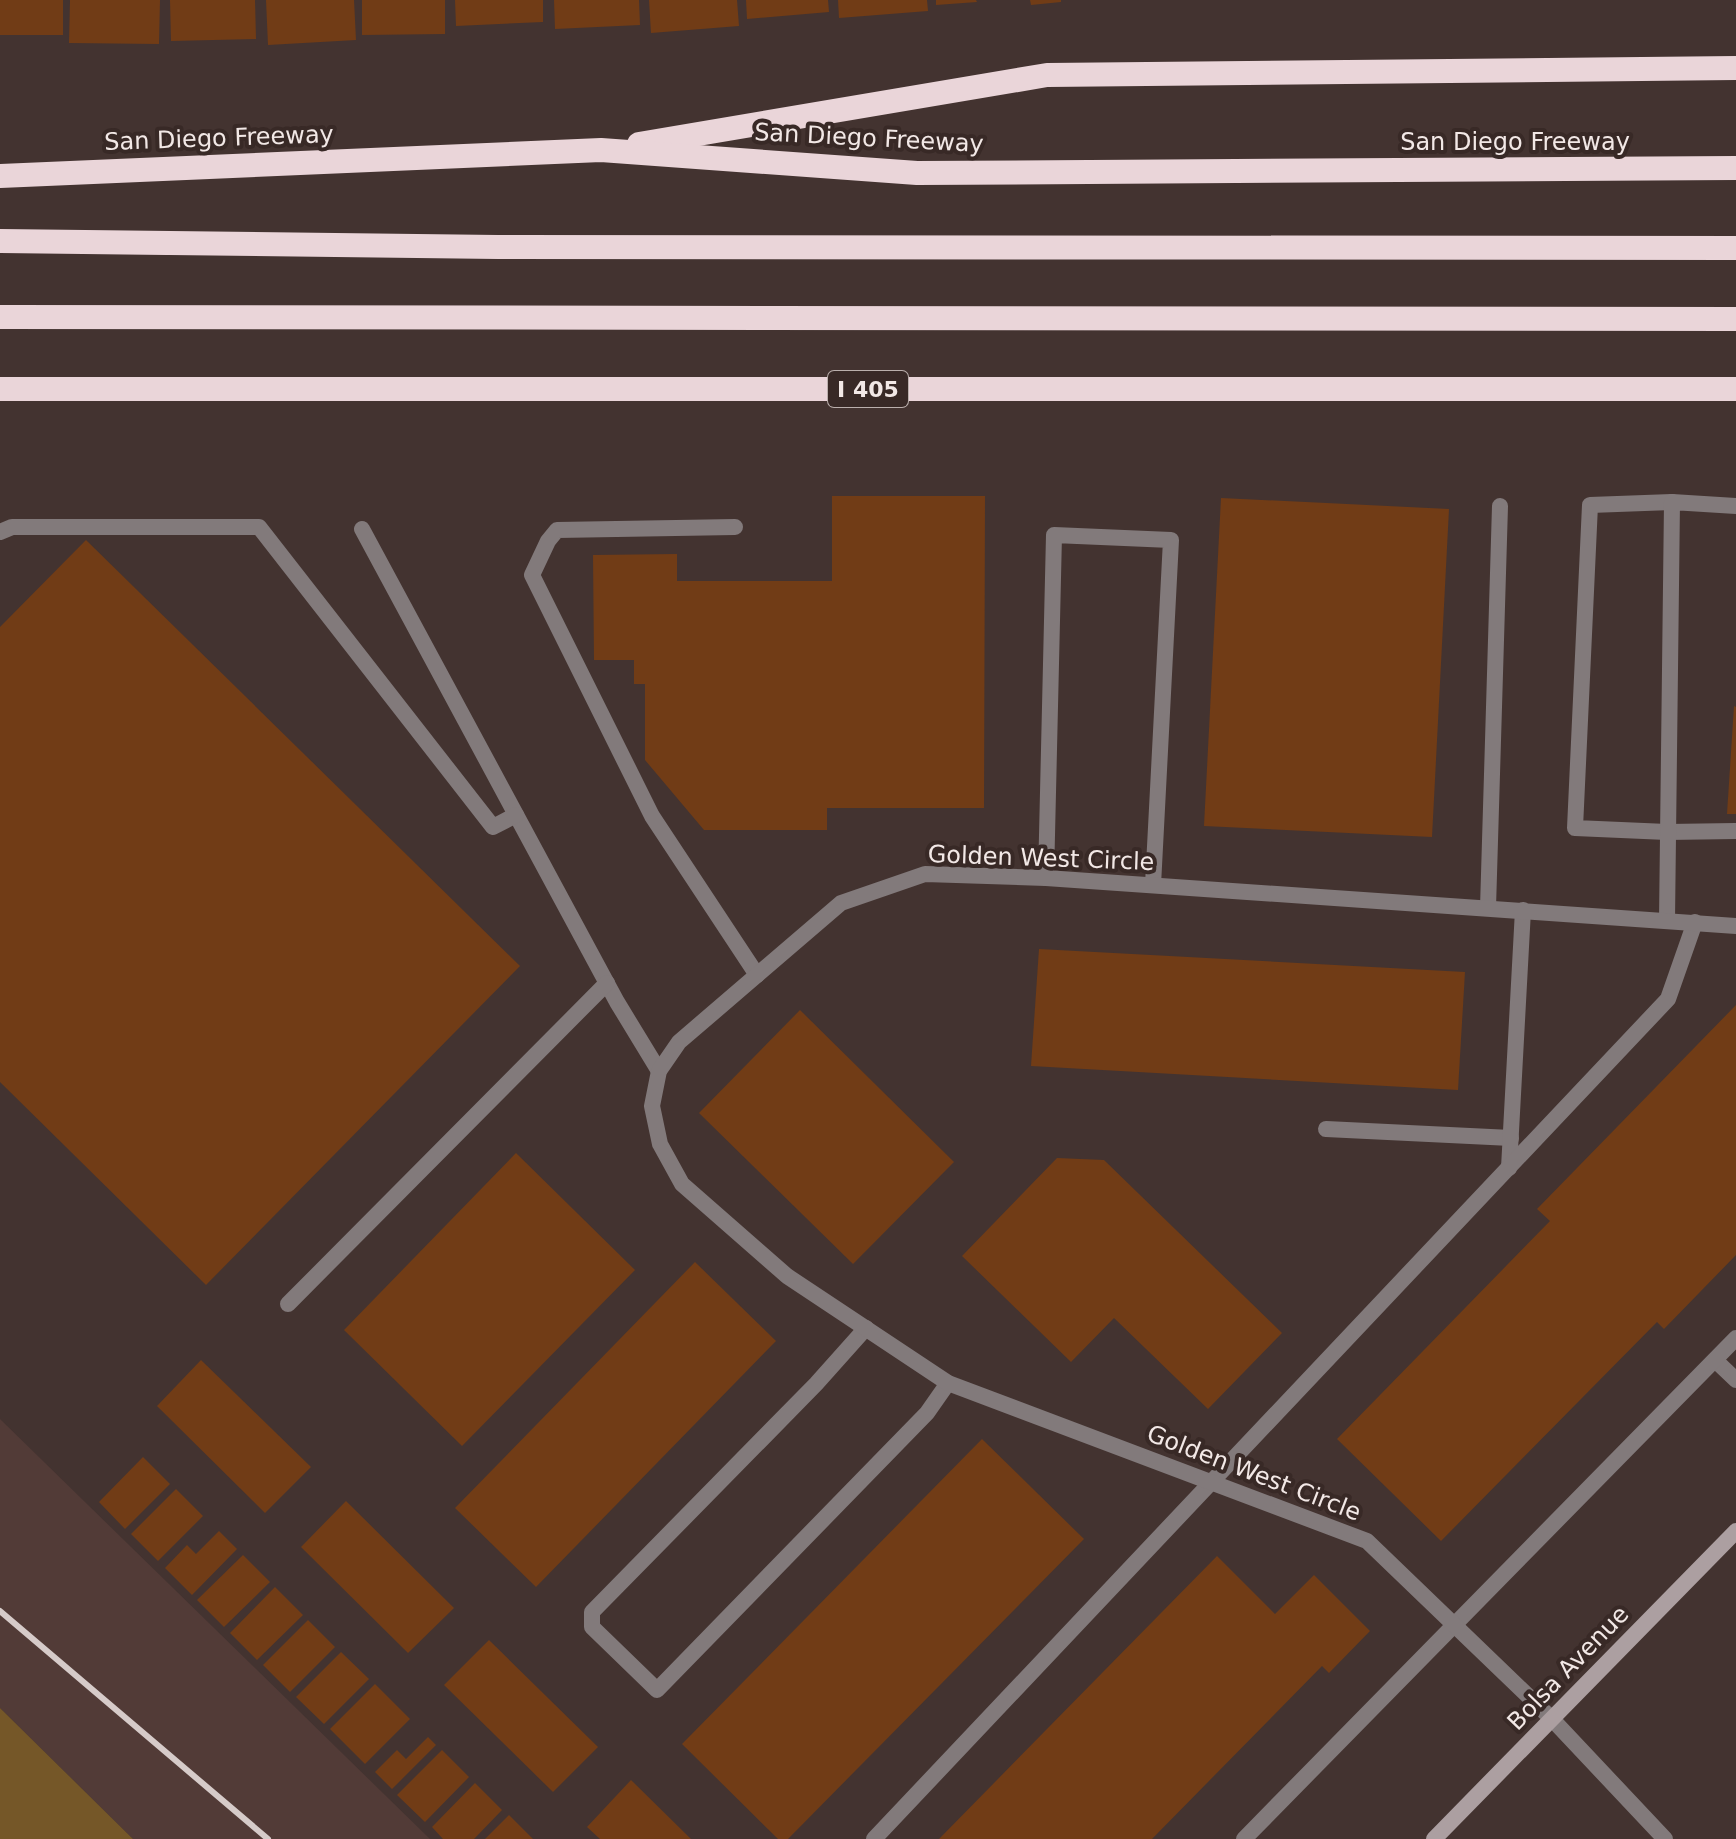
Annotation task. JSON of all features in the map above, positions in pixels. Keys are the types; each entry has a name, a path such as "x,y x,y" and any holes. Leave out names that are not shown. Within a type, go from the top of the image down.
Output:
{"highway":[{"path":"601,150 1047,75 1736,68"},
{"name":"San Diego Freeway","path":"0,176 601,150 917,173 1736,168"},
{"path":"0,241 498,247 1736,248"},
{"path":"0,317 1736,319"},
{"name":"I 405","path":"0,389 1736,389"}],"main road":[{"name":"Bolsa Avenue","path":"1434,1839 1736,1531"}],"street":[{"path":"1736,506 1672,502 1590,505 1575,828 1736,831"},
{"path":"1667,920 1672,502"},
{"path":"1488,908 1500,506"},
{"path":"0,532 12,527 259,527 493,827 516,815"},
{"path":"735,527 557,530 548,541 532,575 652,816 757,975"},
{"path":"362,529 607,983 659,1071"},
{"path":"1046,878 1054,535 1171,540 1153,885"},
{"name":"Golden West Circle","path":"1665,1839 1552,1719 1367,1541 948,1383 787,1276 682,1184 660,1144 652,1106 659,1071 679,1042 841,903 925,874 1046,878 1736,926"},
{"path":"1509,1168 1523,910"},
{"path":"874,1839 1668,999 1695,922"},
{"path":"288,1304 607,983"},
{"path":"1326,1129 1511,1138"},
{"path":"866,1328 816,1384 592,1612 592,1627 657,1690 927,1413 948,1383"},
{"path":"1244,1839 1736,1338"},
{"path":"1715,1360 1736,1380"}],"shaded area":[{"path":"0,1419 430,1839 133,1839 0,1708"},
{"path":"0,1708 133,1839 0,1839"}],"building":[{"path":"0,0 63,0 63,35 0,35"},
{"path":"70,0 160,0 159,44 69,43"},
{"path":"170,0 255,0 256,39 171,41"},
{"path":"266,0 354,0 356,40 268,45"},
{"path":"362,0 445,0 445,34 362,35"},
{"path":"455,0 543,0 543,22 456,26"},
{"path":"554,0 639,0 640,25 555,29"},
{"path":"649,0 737,0 739,26 651,33"},
{"path":"746,0 828,0 829,12 747,19"},
{"path":"838,0 927,0 928,11 839,18"},
{"path":"936,0 976,0 977,2 936,5"},
{"path":"1030,0 1061,0 1061,2 1031,5"},
{"path":"832,496 985,496 984,808 827,808 827,830 704,830 645,760 645,684 634,684 634,660 594,660 593,555 677,554 677,581 832,581"},
{"path":"1221,498 1449,509 1432,837 1204,826"},
{"path":"86,540 520,966 206,1285 0,1082 0,627"},
{"path":"1734,706 1736,814 1727,814"},
{"path":"1039,949 1465,972 1458,1090 1031,1066"},
{"path":"1736,1005 1736,1255 1664,1329 1657,1322 1441,1541 1337,1439 1550,1221 1537,1209"},
{"path":"800,1010 954,1162 853,1264 699,1113"},
{"path":"516,1153 635,1270 462,1446 344,1330"},
{"path":"1057,1158 1104,1160 1282,1333 1208,1409 1114,1318 1071,1362 962,1256"},
{"path":"695,1262 776,1341 536,1587 455,1508"},
{"path":"201,1360 311,1467 265,1513 157,1406"},
{"path":"982,1439 1084,1539 788,1839 778,1839 682,1744"},
{"path":"143,1457 170,1484 125,1529 99,1502"},
{"path":"176,1489 203,1516 158,1561 131,1534"},
{"path":"346,1501 454,1608 408,1653 301,1547"},
{"path":"219,1531 237,1549 192,1595 165,1568 187,1545 196,1554"},
{"path":"243,1555 270,1582 224,1627 197,1600"},
{"path":"1217,1556 1275,1614 1314,1575 1370,1631 1329,1673 1322,1666 1152,1839 939,1839"},
{"path":"275,1587 303,1615 257,1660 230,1633"},
{"path":"308,1620 335,1647 290,1692 263,1665"},
{"path":"489,1640 598,1747 553,1792 444,1685"},
{"path":"341,1652 369,1679 324,1724 296,1697"},
{"path":"375,1684 410,1719 365,1764 330,1729"},
{"path":"428,1737 436,1745 392,1789 375,1772 397,1750 406,1759"},
{"path":"442,1750 469,1777 425,1822 397,1795"},
{"path":"631,1780 691,1839 600,1839 587,1827"},
{"path":"475,1783 502,1810 474,1839 443,1839 432,1827"},
{"path":"509,1815 533,1839 485,1839"}],"railway":[{"path":"0,1611 268,1839"}]}
